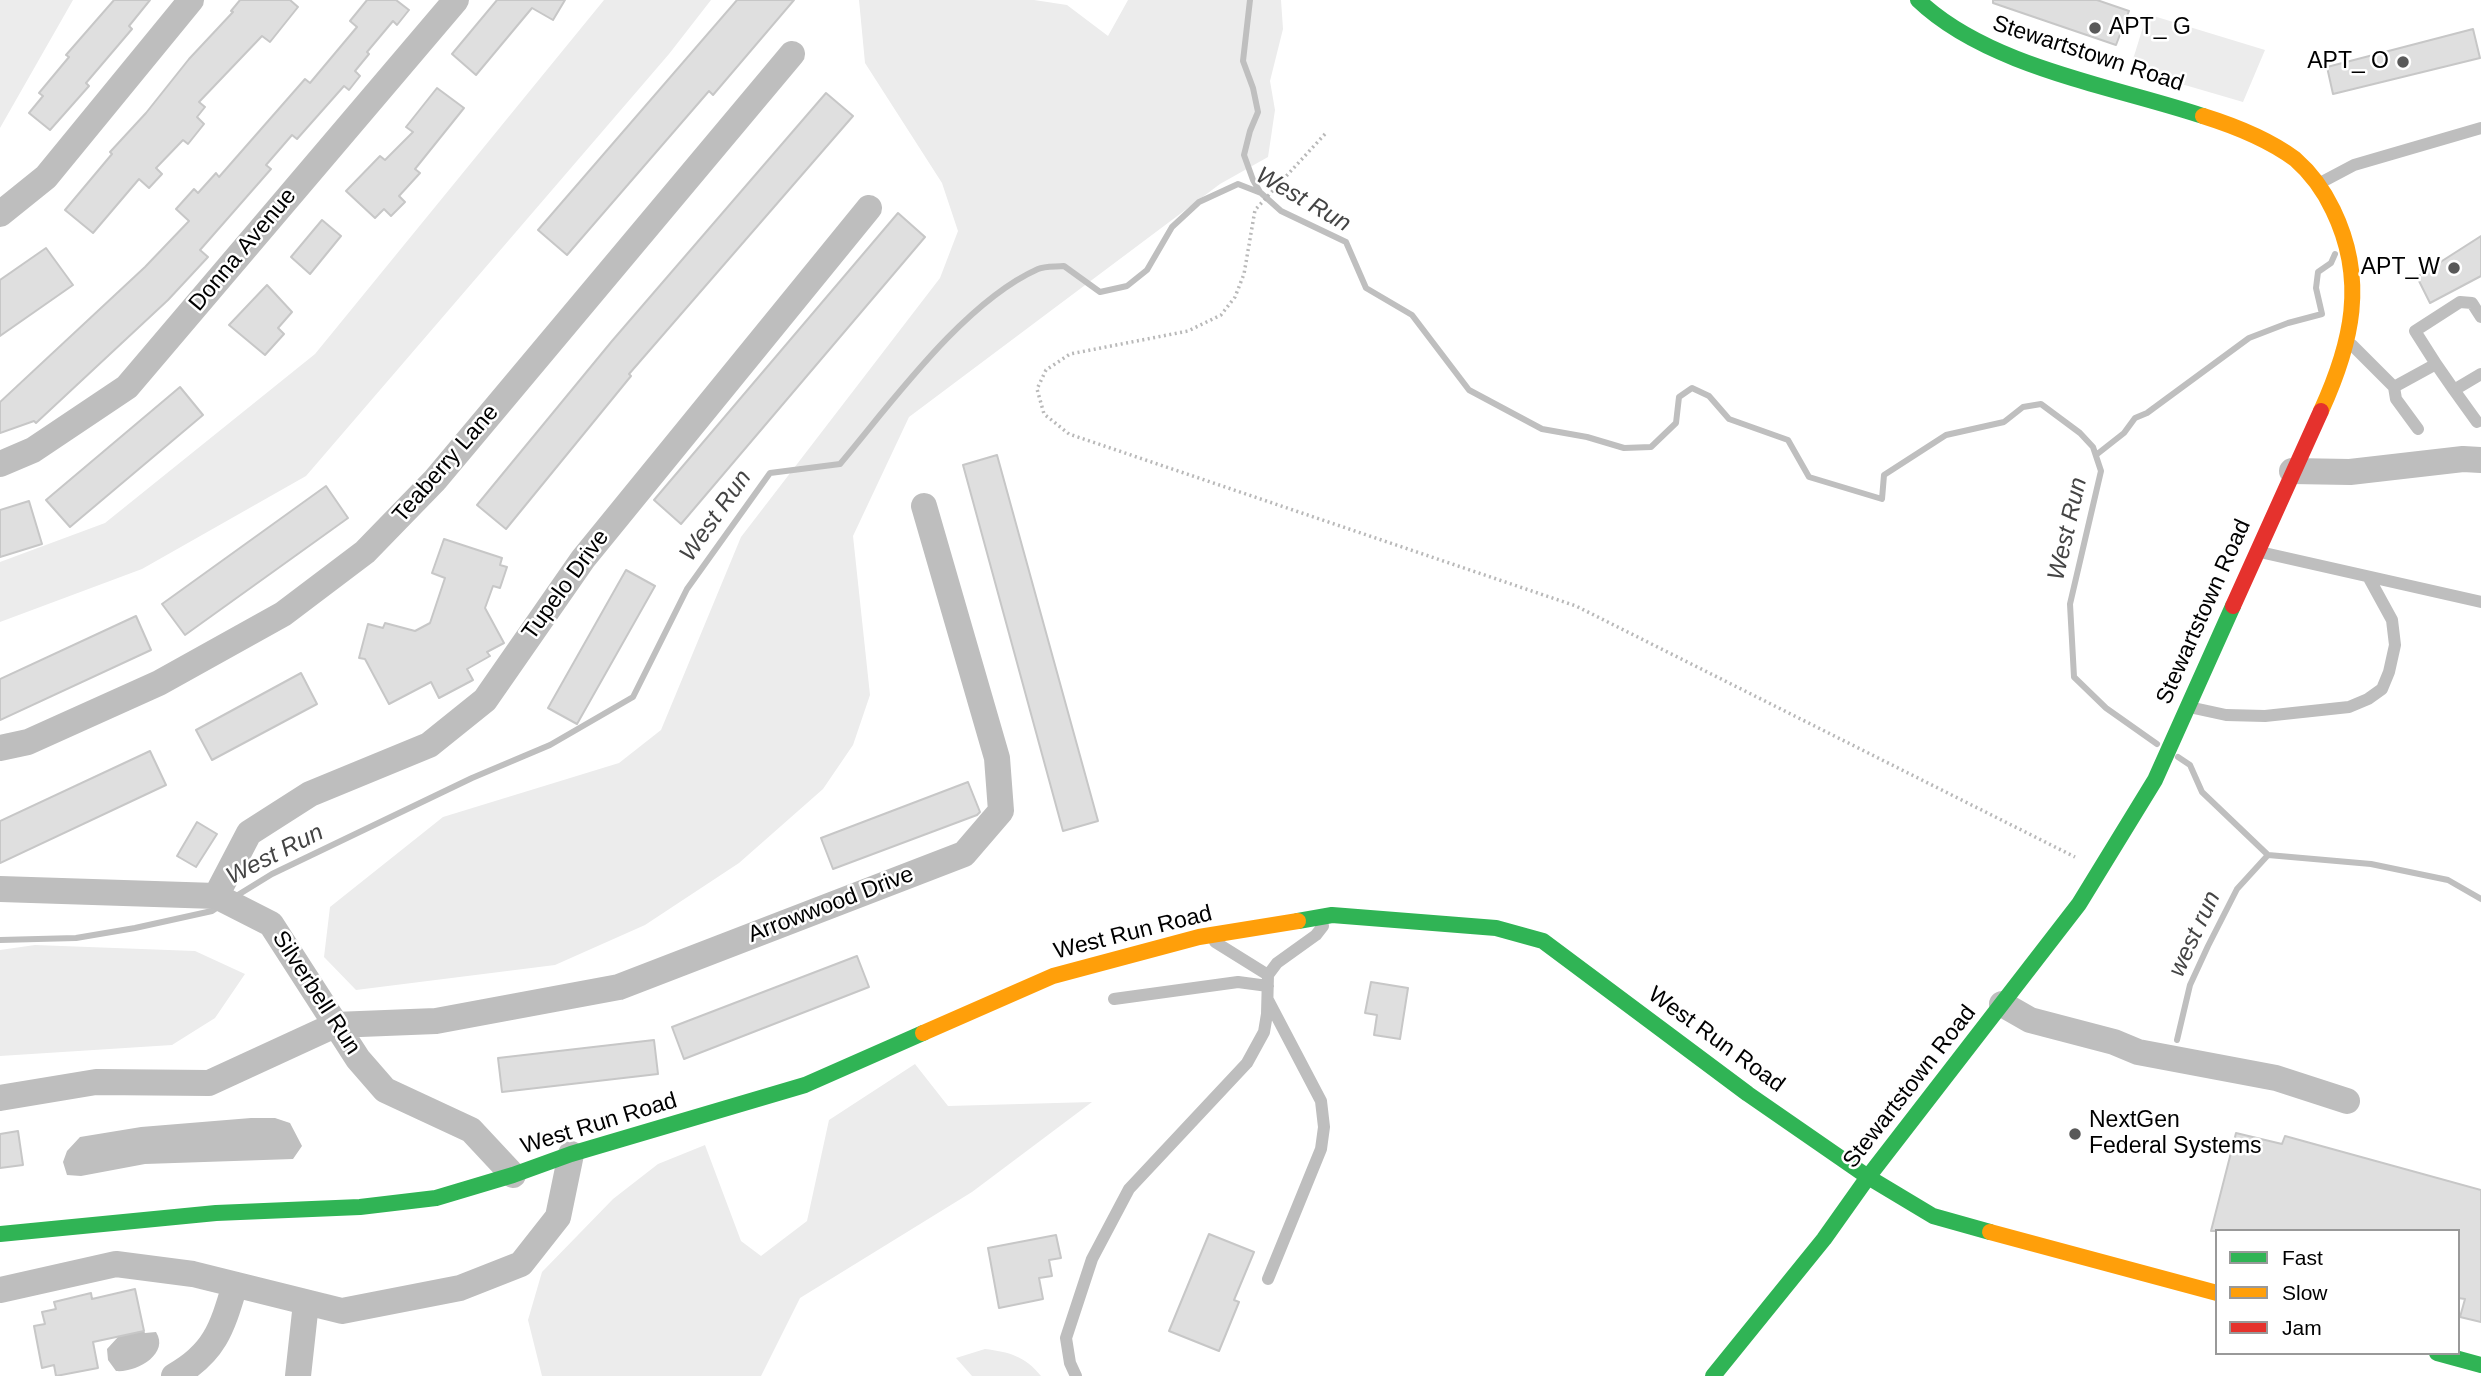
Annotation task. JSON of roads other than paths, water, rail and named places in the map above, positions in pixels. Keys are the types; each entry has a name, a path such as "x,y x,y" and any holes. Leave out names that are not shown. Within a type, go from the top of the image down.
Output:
{"street":[{"path":"0,214 46,177 191,0"},
{"name":"Donna Avenue","path":"0,464 33,450 127,387 456,0"},
{"name":"Stewartstown Road","path":"1713,1376 1825,1238 1868,1177 2102,870 2152,786 2321,410 2347,340 2354,284 2353,268 2342,229 2317,184 2303,166 2259,138 2218,120 2047,68 1989,47 1952,28 1931,13 1919,0"},
{"name":"Teaberry Lane","path":"0,748 27,742 159,683 283,614 365,552 435,480 792,54"},
{"name":"Tupelo Drive","path":"217,896 249,834 310,794 429,745 485,700 583,559 869,208"},
{"path":"2292,471 2350,472 2463,459 2481,460"},
{"name":"Arrowwood Drive","path":"335,1025 436,1021 619,987 964,854 1001,811 997,758 924,506"},
{"name":"Silverbell Run","path":"0,889 217,896 271,924 358,1059 385,1090 471,1130 513,1175"},
{"name":"West Run Road","path":"0,1234 216,1213 360,1207 436,1198 571,1154 805,1085 1053,976 1205,936 1332,915 1496,928 1543,941 1748,1094 1868,1177 1933,1216 2215,1292"},
{"path":"2002,1004 2030,1020 2113,1042 2138,1052 2276,1078 2347,1101"},
{"path":"0,1098 96,1082 209,1083 335,1025"},
{"path":"0,1290 116,1265 193,1274 342,1311 460,1289 521,1264 558,1217 571,1154"},
{"path":"174,1376 191,1367 211,1347 235,1285"},
{"path":"298,1376 306,1303"},
{"path":"2444,1355 2481,1366"}],"lane":[{"path":"2317,184 2354,165 2481,128"},
{"path":"2477,422 2415,331 2460,302 2472,303 2481,317"},
{"path":"2347,340 2394,387 2396,399 2418,429"},
{"path":"2394,387 2436,364"},
{"path":"2454,390 2481,374"},
{"path":"2256,552 2481,603"},
{"path":"2184,714 2279,715 2349,706 2368,699 2382,689 2395,645 2392,620 2369,578"},
{"path":"1076,1376 1070,1363 1066,1338 1092,1259 1129,1189 1247,1063 1264,1032 1268,981 1277,963 1316,936 1332,915"},
{"path":"1205,936 1268,981"},
{"path":"1114,999 1238,982 1268,981"},
{"path":"1268,1000 1321,1101 1324,1127 1321,1149 1268,1279"}],"waterway":[{"path":"1250,0 1243,61 1258,112 1244,155 1260,192"},
{"name":"West Run","path":"233,898 272,874 472,778 550,745 633,697 687,589 770,473 840,464 931,356 983,305 1010,284 1038,269 1064,266 1100,292 1127,286 1147,270 1172,227 1199,202 1238,184 1261,193 1281,211 1346,242 1366,288 1412,315 1469,390 1542,429 1587,437 1624,448 1651,447 1676,423 1679,397 1692,388 1709,396 1729,419 1788,440 1809,477 1882,499 1884,475 1946,435 2004,422 2023,407 2041,404 2080,433 2093,447 2101,471 2070,604 2074,677 2106,708 2157,744"},
{"path":"2096,455 2124,433 2135,418 2147,413 2249,338 2322,314 2316,288 2318,272 2331,263 2335,254"},
{"name":"West Run","path":"2178,757 2190,765 2202,792 2268,855 2371,864 2448,880 2481,899"},
{"name":"west run","path":"2177,1040 2190,985 2208,946 2237,889 2268,855"},
{"name":"West Run","path":"0,940 76,938 135,928 212,911 218,907"}],"place":[{"name":"APT_ G","path":"2095,28"},
{"name":"APT_ O","path":"2403,62"},
{"name":"APT_W","path":"2454,268"},
{"name":"NextGen Federal Systems","path":"2075,1134"}]}
